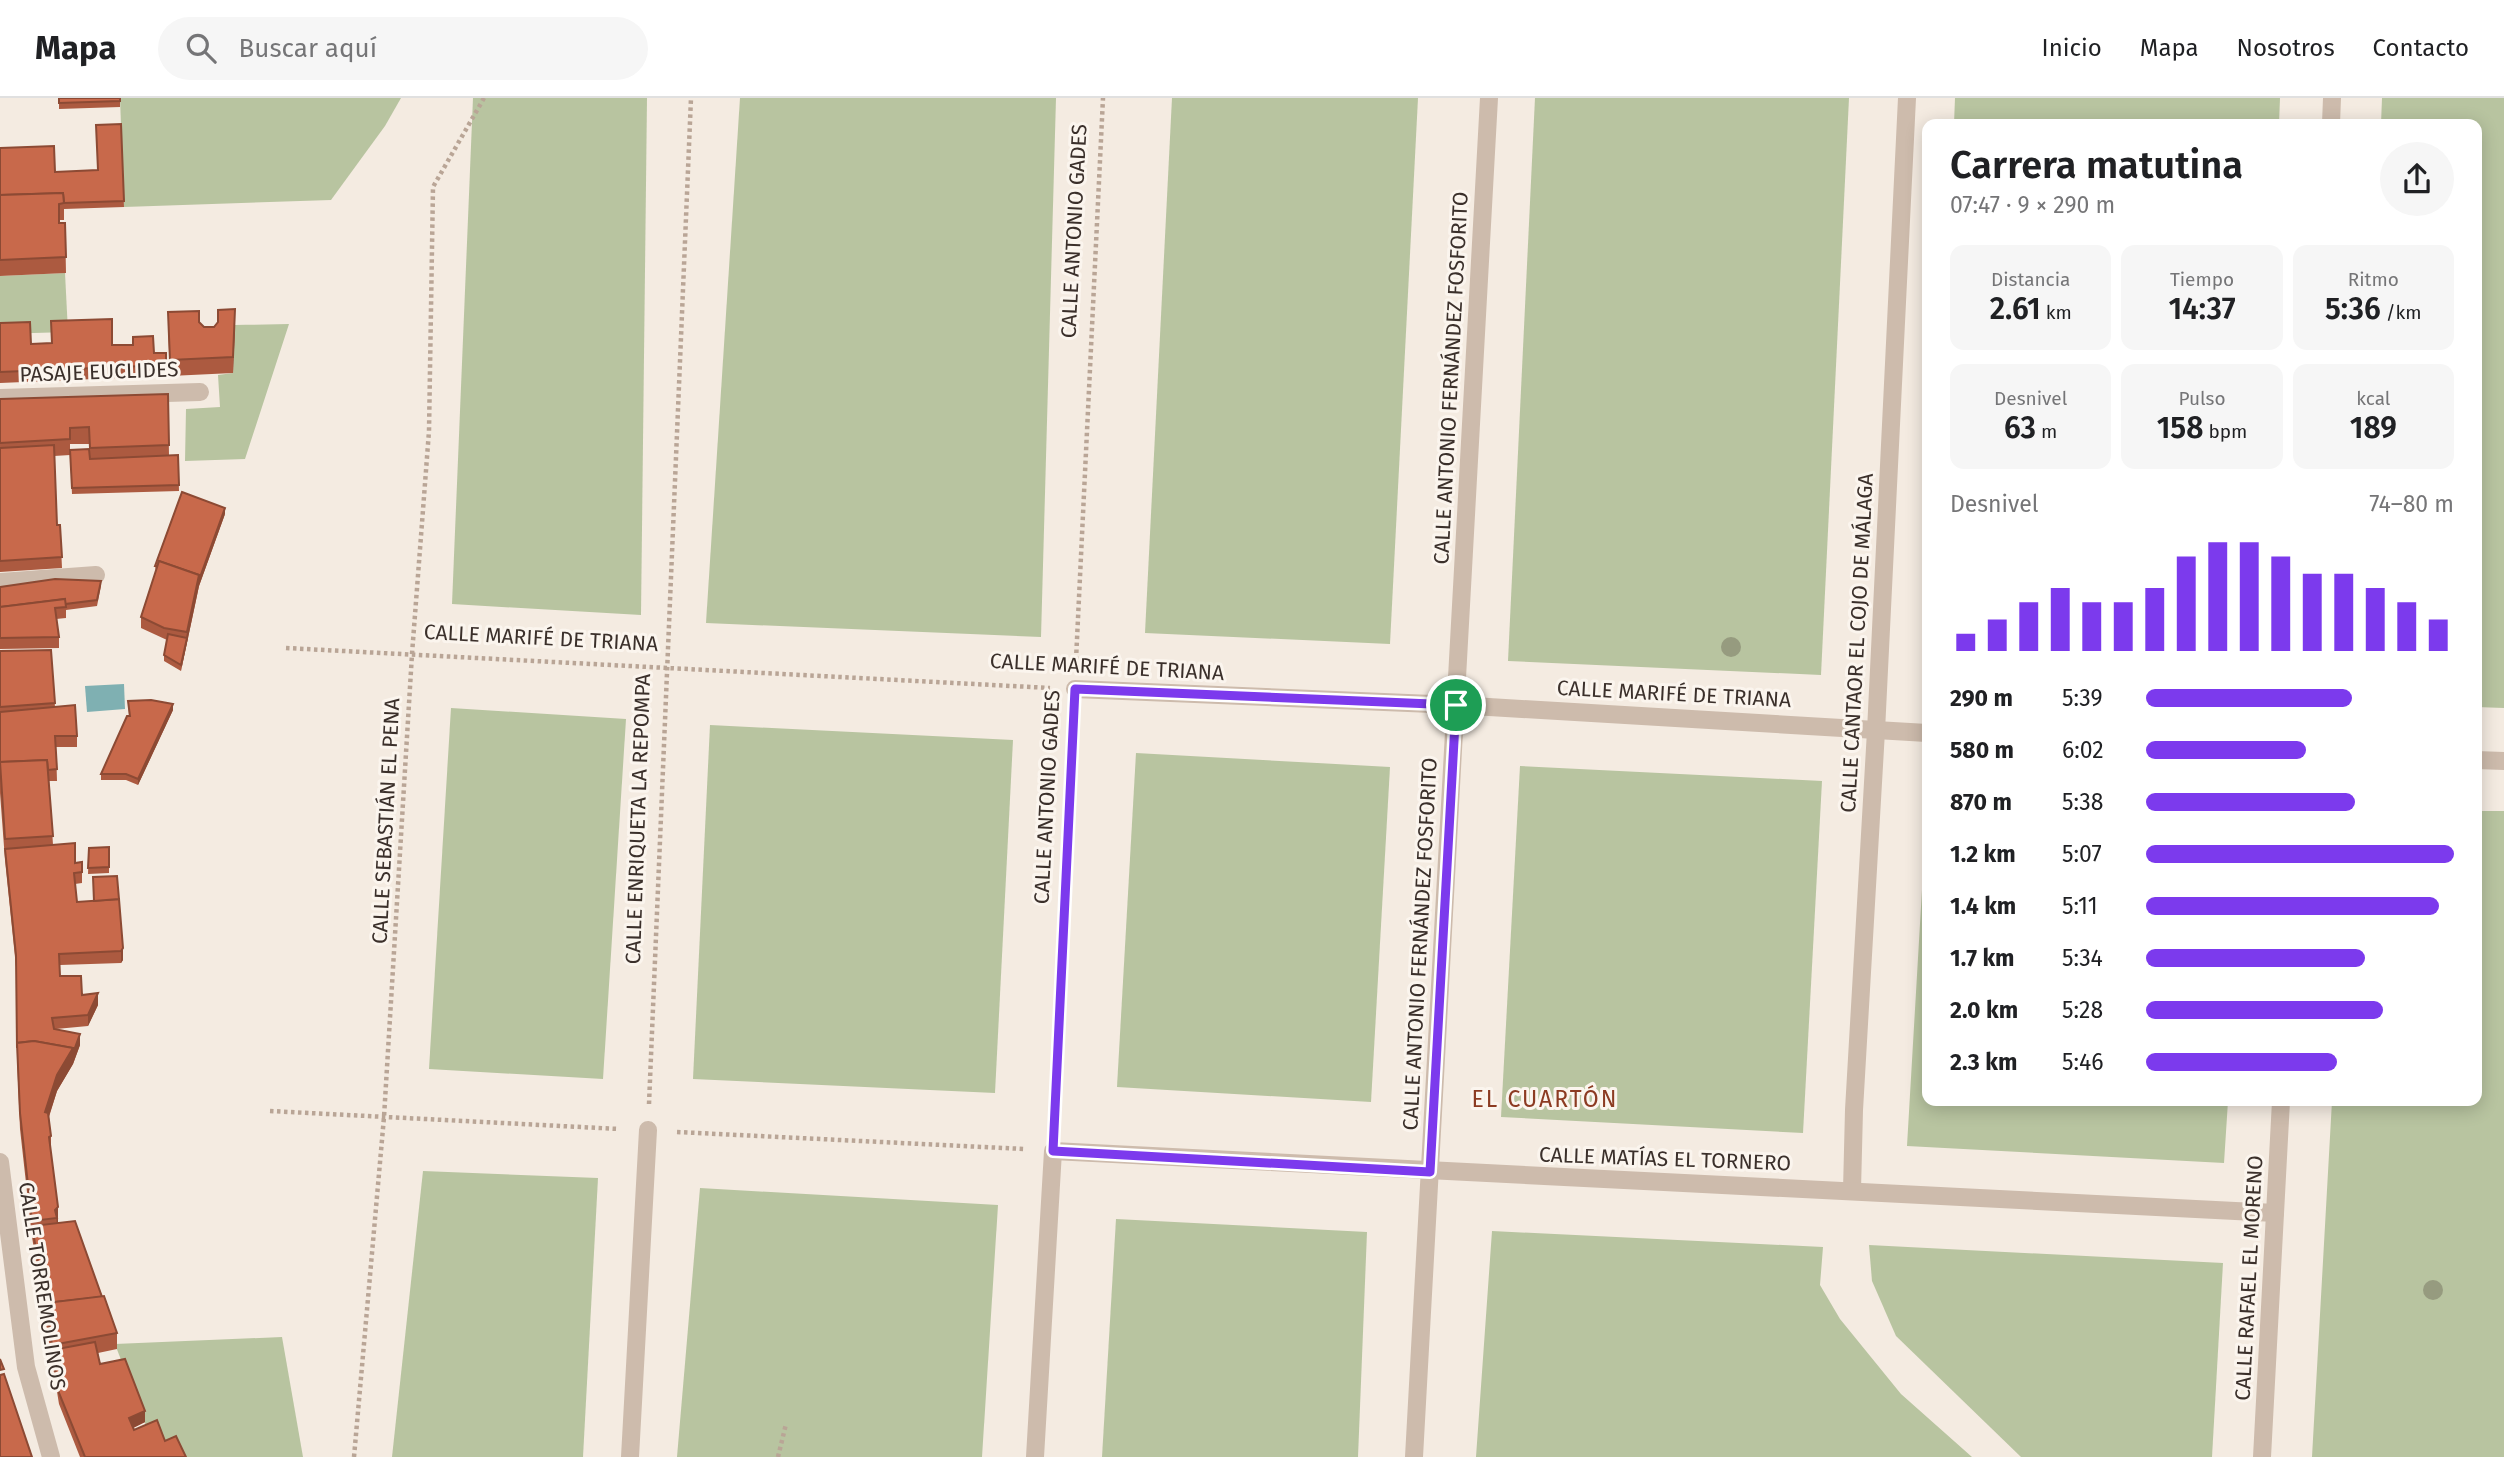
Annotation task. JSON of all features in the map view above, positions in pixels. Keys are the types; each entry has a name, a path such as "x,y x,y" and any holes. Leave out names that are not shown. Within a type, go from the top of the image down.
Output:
{"street":[{"name":"CALLE ANTONIO FERNÁNDEZ FOSFORITO","path":"1414,1457 1489,98"},
{"name":"CALLE CANTAOR EL COJO DE MÁLAGA","path":"1852,1191 1907,98"},
{"path":"2331,119 2332,98"},
{"name":"PASAJE EUCLIDES","path":"0,398 200,391"},
{"path":"0,582 96,575"},
{"name":"CALLE MARIFÉ DE TRIANA","path":"1075,689 1456,705 1922,733"},
{"path":"2482,760 2504,761"},
{"name":"CALLE RAFAEL EL MORENO","path":"2262,1457 2281,1106"},
{"path":"629,1457 648,1130"},
{"path":"1035,1457 1053,1151"},
{"name":"CALLE MATÍAS EL TORNERO","path":"1053,1151 2275,1213"},
{"name":"CALLE TORREMOLINOS","path":"0,1162 26,1367 51,1457"}],"path":[{"name":"CALLE SEBASTIÁN EL PENA","path":"354,1457 384,1117 412,654 429,431 433,187 484,98"},
{"name":"CALLE ENRIQUETA LA REPOMPA","path":"648,1130 691,98"},
{"name":"CALLE ANTONIO GADES","path":"1053,1151 1104,98"},
{"name":"CALLE MARIFÉ DE TRIANA","path":"286,648 1075,689"},
{"path":"778,1457 786,1424"}],"green space":[{"path":"120,98 401,98 385,126 331,200 124,207"},
{"path":"473,98 647,98 641,615 452,604"},
{"path":"740,98 1056,98 1041,637 706,623"},
{"path":"1172,98 1418,98 1390,644 1145,633"},
{"path":"1535,98 1849,98 1821,675 1508,661"},
{"path":"1955,98 2280,98 2279,119 1954,119"},
{"path":"2382,98 2504,98 2504,708 2482,707 2482,119 2381,119"},
{"path":"65,273 68,332 0,334 0,276"},
{"path":"289,324 245,459 185,461 186,409 220,407 218,375 233,373 235,325"},
{"path":"451,708 626,719 603,1079 429,1069"},
{"path":"710,725 1013,740 995,1093 693,1079"},
{"path":"1136,753 1390,767 1371,1102 1117,1087"},
{"path":"1520,766 1822,781 1803,1133 1501,1117"},
{"path":"2482,811 2504,811 2504,1457 2312,1457 2332,1106 2482,1106"},
{"path":"1922,890 1922,1106 2228,1106 2224,1163 1907,1146"},
{"path":"423,1171 598,1178 583,1457 392,1457"},
{"path":"700,1188 998,1205 982,1457 677,1457"},
{"path":"1116,1219 1367,1232 1358,1457 1102,1457"},
{"path":"1492,1231 1823,1247 1820,1285 1840,1319 1901,1394 1972,1457 1476,1457"},
{"path":"1869,1245 2223,1263 2212,1457 2021,1457 1896,1336 1872,1281"},
{"path":"282,1337 303,1457 181,1457 149,1434 115,1344"}],"water":[{"path":"124,684 125,709 87,712 85,686"}],"building":[{"path":"59,98 120,98 120,101 59,103"},
{"path":"121,124 124,201 64,203 63,193 0,195 0,148 54,146 55,172 98,170 96,125"},
{"path":"63,193 64,203 59,204 59,223 65,223 66,257 0,260 0,195"},
{"path":"235,309 233,357 170,360 168,312 199,311 199,322 204,327 214,327 218,322 218,310"},
{"path":"112,319 112,345 133,345 133,337 153,336 154,353 166,353 166,365 0,372 0,323 30,322 31,344 52,343 51,321"},
{"path":"168,394 169,445 90,448 89,427 70,428 70,439 0,443 0,399"},
{"path":"54,445 57,525 60,525 62,557 0,561 0,448"},
{"path":"89,449 90,459 178,455 179,485 72,488 70,450"},
{"path":"182,492 225,508 199,580 199,575 159,561 158,566 155,566"},
{"path":"159,561 199,575 187,632 164,628 141,617"},
{"path":"55,579 101,581 97,600 65,604 65,599 0,607 0,587"},
{"path":"65,599 66,607 55,608 59,637 0,638 0,607"},
{"path":"168,634 187,638 181,665 164,655"},
{"path":"51,650 55,703 0,707 0,651"},
{"path":"151,700 173,704 138,779 126,774 101,774 127,716 130,716 128,701"},
{"path":"75,705 77,736 55,736 57,769 48,770 47,760 0,762 0,712"},
{"path":"47,760 53,836 5,839 0,762"},
{"path":"75,843 75,863 82,862 82,872 74,873 77,902 119,899 123,948 121,951 59,954 60,976 81,976 82,995 98,993 88,1015 52,1018 54,1029 80,1034 73,1053 73,1048 34,1041 17,1043 17,1048 16,955 5,849"},
{"path":"109,847 109,867 88,868 89,848"},
{"path":"117,876 119,899 94,901 93,877"},
{"path":"34,1041 73,1048 57,1075 45,1112 48,1113 51,1136 57,1218 32,1221 20,1113 17,1043"},
{"path":"75,1221 102,1297 46,1303 46,1309 32,1226"},
{"path":"104,1296 117,1333 52,1345 46,1303"},
{"path":"95,1342 100,1364 125,1359 145,1411 129,1418 134,1430 157,1420 165,1441 176,1436 186,1457 85,1457 59,1393 52,1350"},
{"path":"4,1374 32,1457 0,1457 0,1375"}],"district":[{"name":"EL CUARTÓN","path":"1545,1099"}],"route":[{"path":"1075,689 1456,705 1430,1172 1053,1151 1075,689"}]}
